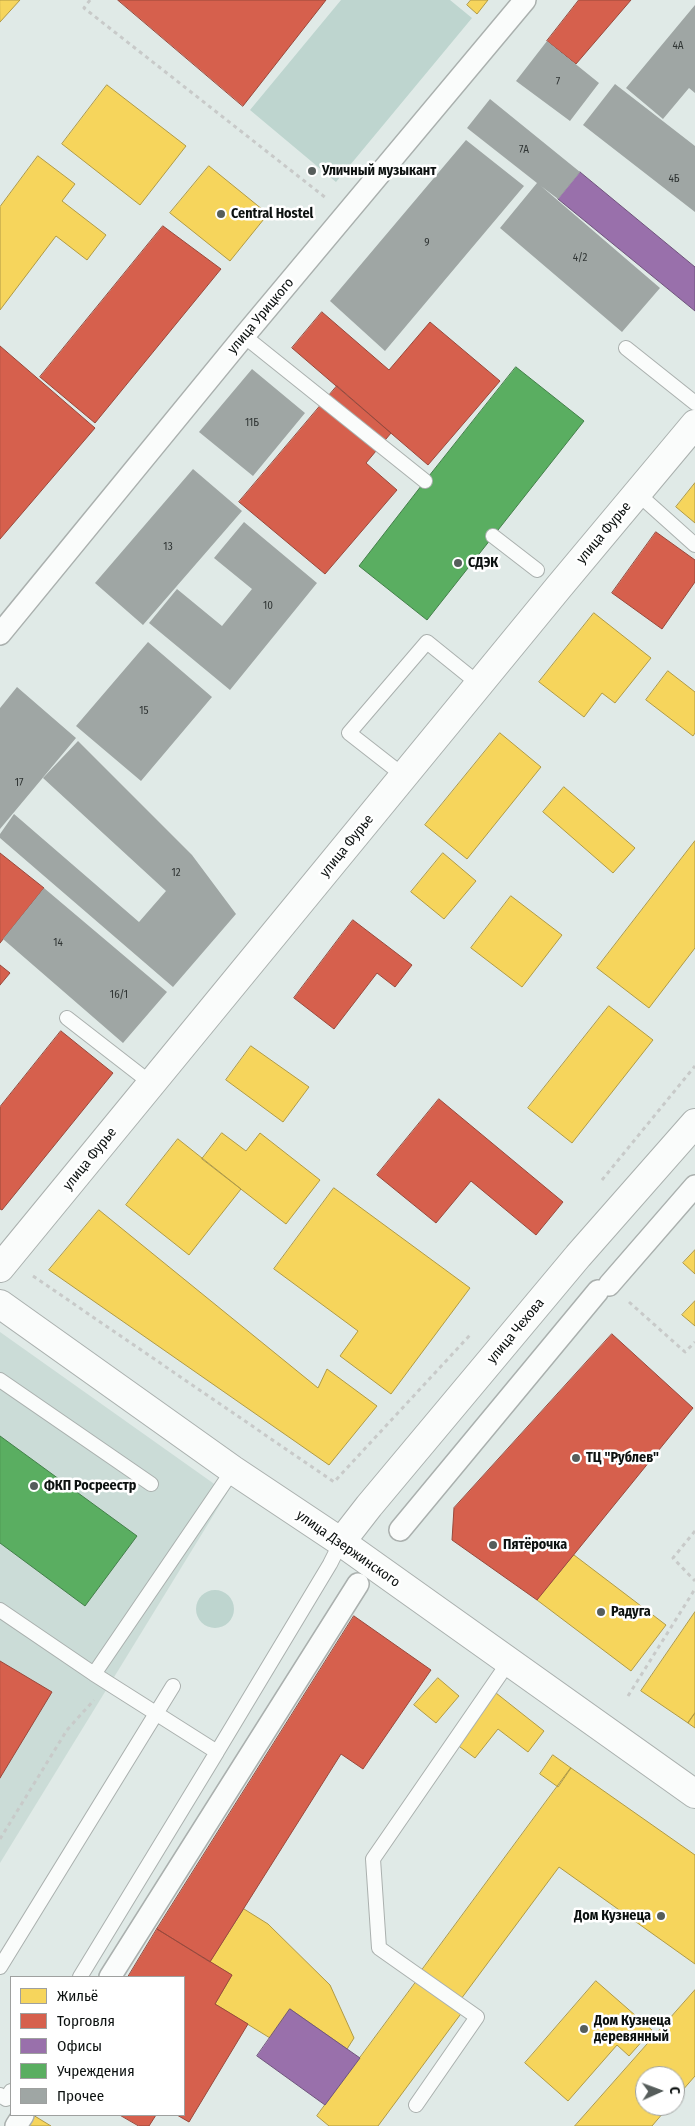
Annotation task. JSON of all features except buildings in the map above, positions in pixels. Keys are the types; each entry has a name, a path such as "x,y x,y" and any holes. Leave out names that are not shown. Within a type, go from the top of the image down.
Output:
{"street":[{"name":"улица Урицкого","path":"0,634 244,336 525,0"},
{"name":"улица Фурье","path":"13,1270 152,1084 479,684 695,424"},
{"name":"улица Чехова","path":"341,1542 571,1264 695,1123"},
{"path":"400,1530 604,1288 695,1186"},
{"name":"улица Дзержинского","path":"0,1304 234,1470 341,1542 508,1663 695,1794"},
{"path":"111,1976 358,1584"}],"lane":[{"path":"244,336 425,481"},
{"path":"626,348 695,403"},
{"path":"638,493 695,545"},
{"path":"493,536 537,570"},
{"path":"404,776 349,733 427,642 479,684"},
{"path":"68,1018 152,1084"},
{"path":"0,1380 150,1484"},
{"path":"94,1674 234,1470"},
{"path":"81,1976 330,1564 341,1542"},
{"path":"0,1610 94,1674 217,1752"},
{"path":"416,2105 477,2017 379,1948 373,1859 508,1663"},
{"path":"0,1967 173,1686"},
{"path":"0,2095 6,2099 10,2093"}],"path":[{"path":"90,0 84,8 346,213"},
{"path":"596,1187 695,1066"},
{"path":"13,1270 334,1482 475,1329"},
{"path":"604,1288 685,1352 695,1342"},
{"path":"695,1531 673,1558 695,1581"},
{"path":"628,1696 695,1590"}],"shaded area":[{"path":"0,1332 227,1493 0,1863"}],"green space":[{"path":"341,0 450,0 472,18 336,182 250,110"},
{"path":"215,1590 229,1595 234,1609 229,1623 215,1628 201,1623 196,1609 201,1595"}],"place":[{"name":"Уличный музыкант","path":"312,171"},
{"name":"Central Hostel","path":"221,214"},
{"name":"СДЭК","path":"458,563"},
{"name":"ТЦ \"Рублев\"","path":"576,1458"},
{"name":"ФКП Росреестр","path":"34,1486"},
{"name":"Пятёрочка","path":"493,1545"},
{"name":"Радуга","path":"601,1612"},
{"name":"Дом Кузнеца","path":"661,1916"},
{"name":"Дом Кузнеца деревянный","path":"584,2029"}]}
